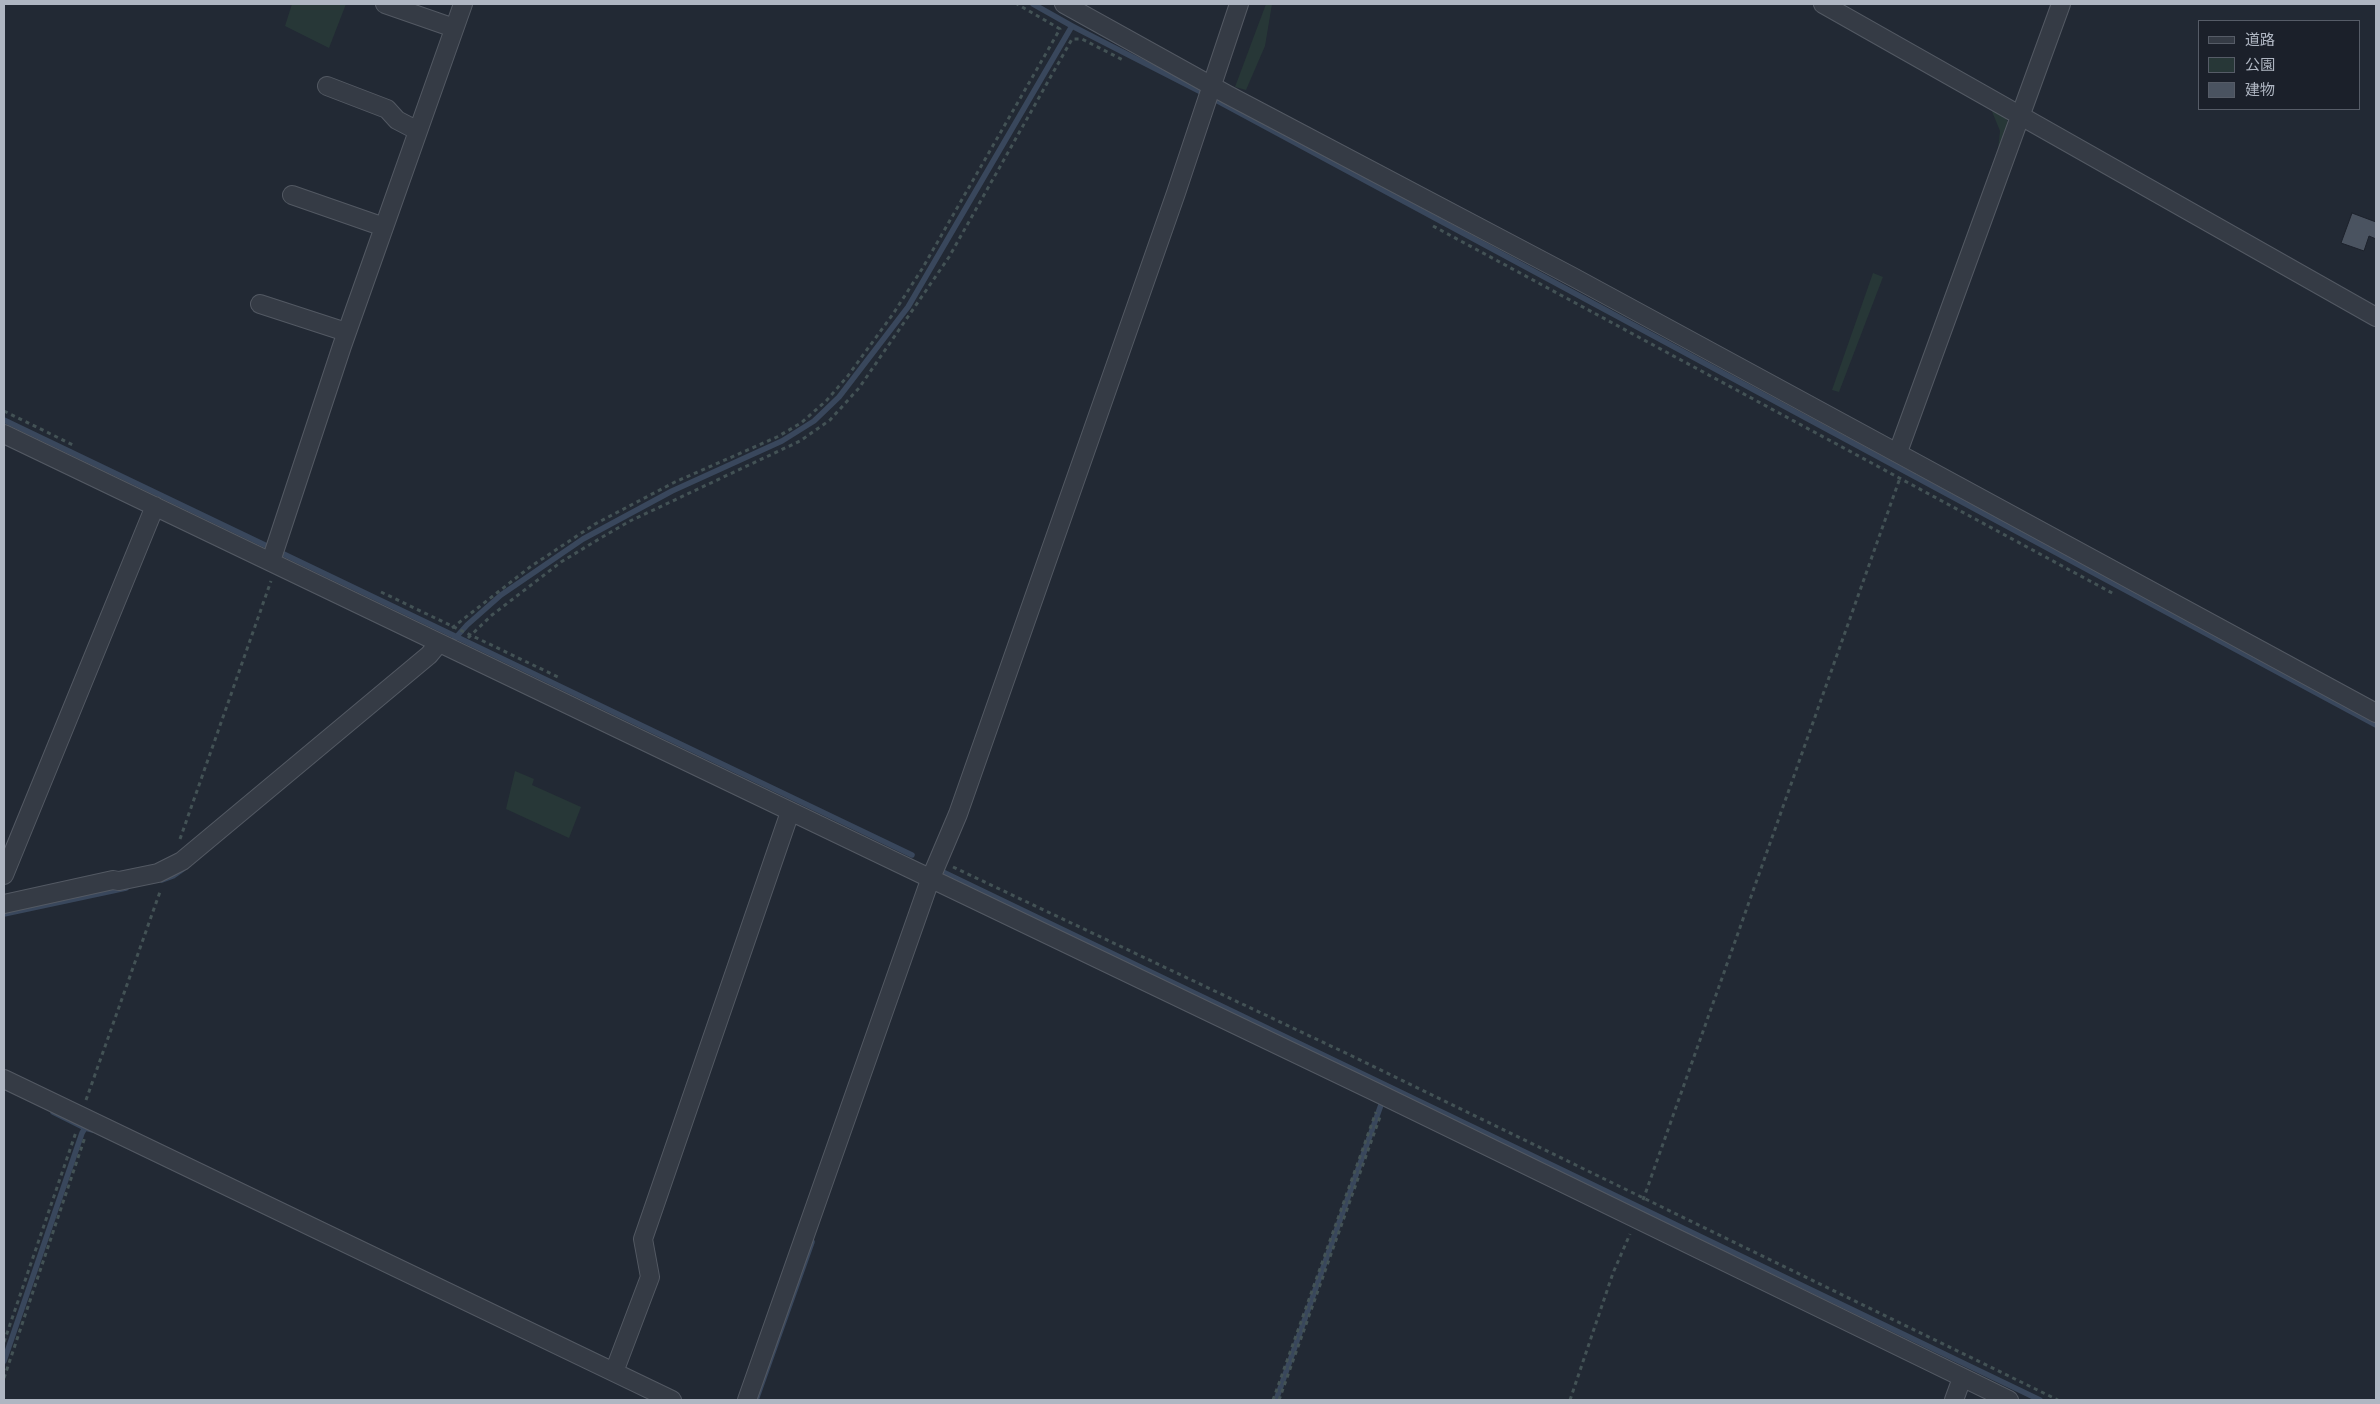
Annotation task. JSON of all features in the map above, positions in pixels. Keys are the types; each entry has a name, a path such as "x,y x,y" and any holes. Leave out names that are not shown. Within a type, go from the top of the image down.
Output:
{"street":[{"path":"385,4 454,28"},
{"path":"274,557 346,332 463,4"},
{"path":"1064,4 1209,92 1898,452 2376,713"},
{"path":"747,1400 930,880 968,786 1176,193 1239,4"},
{"path":"1823,4 2376,317"},
{"path":"1898,452 2061,4"},
{"path":"327,86 387,109 397,120 418,131"},
{"path":"292,196 384,227"},
{"path":"260,304 346,332"},
{"path":"4,434 155,506 274,557 790,812 1384,1096 2009,1400"},
{"path":"4,875 155,506"},
{"path":"4,904 113,880 119,881 158,873 182,861 447,642"},
{"path":"614,1372 650,1277 643,1239 790,812"},
{"path":"4,1078 80,1121 672,1400"},
{"path":"1954,1400 1962,1378"}],"path":[{"path":"447,642 530,567 595,524 675,482 777,437 801,423 826,401 847,377 898,307 1060,29 1018,4"},
{"path":"468,638 492,615 561,562 630,521 800,440 830,420 859,388 949,257 1072,39 1082,39 1126,62"},
{"path":"1432,226 1900,478 1643,1200"},
{"path":"179,840 274,557"},
{"path":"457,628 464,632"},
{"path":"939,860 1352,1056 1643,1200 2058,1400"},
{"path":"4,1342 162,888"},
{"path":"1273,1400 1384,1096"},
{"path":"1279,1400 1384,1096"},
{"path":"4,1378 87,1133 93,1136"},
{"path":"1570,1400 1613,1274 1636,1219"}],"green space":[{"path":"292,4 346,4 329,48 285,26"},
{"path":"1266,4 1272,4 1265,46 1246,90 1235,87"},
{"path":"1971,97 2000,110 2008,122 2010,134 1958,282 1952,275 1998,149 2000,131 1991,109"},
{"path":"1873,273 1883,277 1839,392 1832,390"},
{"path":"515,771 534,779 532,785 581,807 569,838 506,809"}],"building":[{"path":"2352,213 2376,222 2376,239 2369,236 2364,251 2341,243"}],"waterway":[{"path":"1033,4 1201,92 2376,725"},
{"path":"450,644 467,625 501,595 583,539 672,491 782,441 814,421 839,397 908,307 1072,26"},
{"path":"4,420 912,855"},
{"path":"162,880 173,876 183,869"},
{"path":"942,876 943,872 2040,1400"},
{"path":"4,914 126,888"},
{"path":"1276,1400 1382,1102"},
{"path":"53,1112 85,1128"},
{"path":"4,1361 82,1133 85,1128 93,1130"},
{"path":"756,1400 812,1242"}]}
